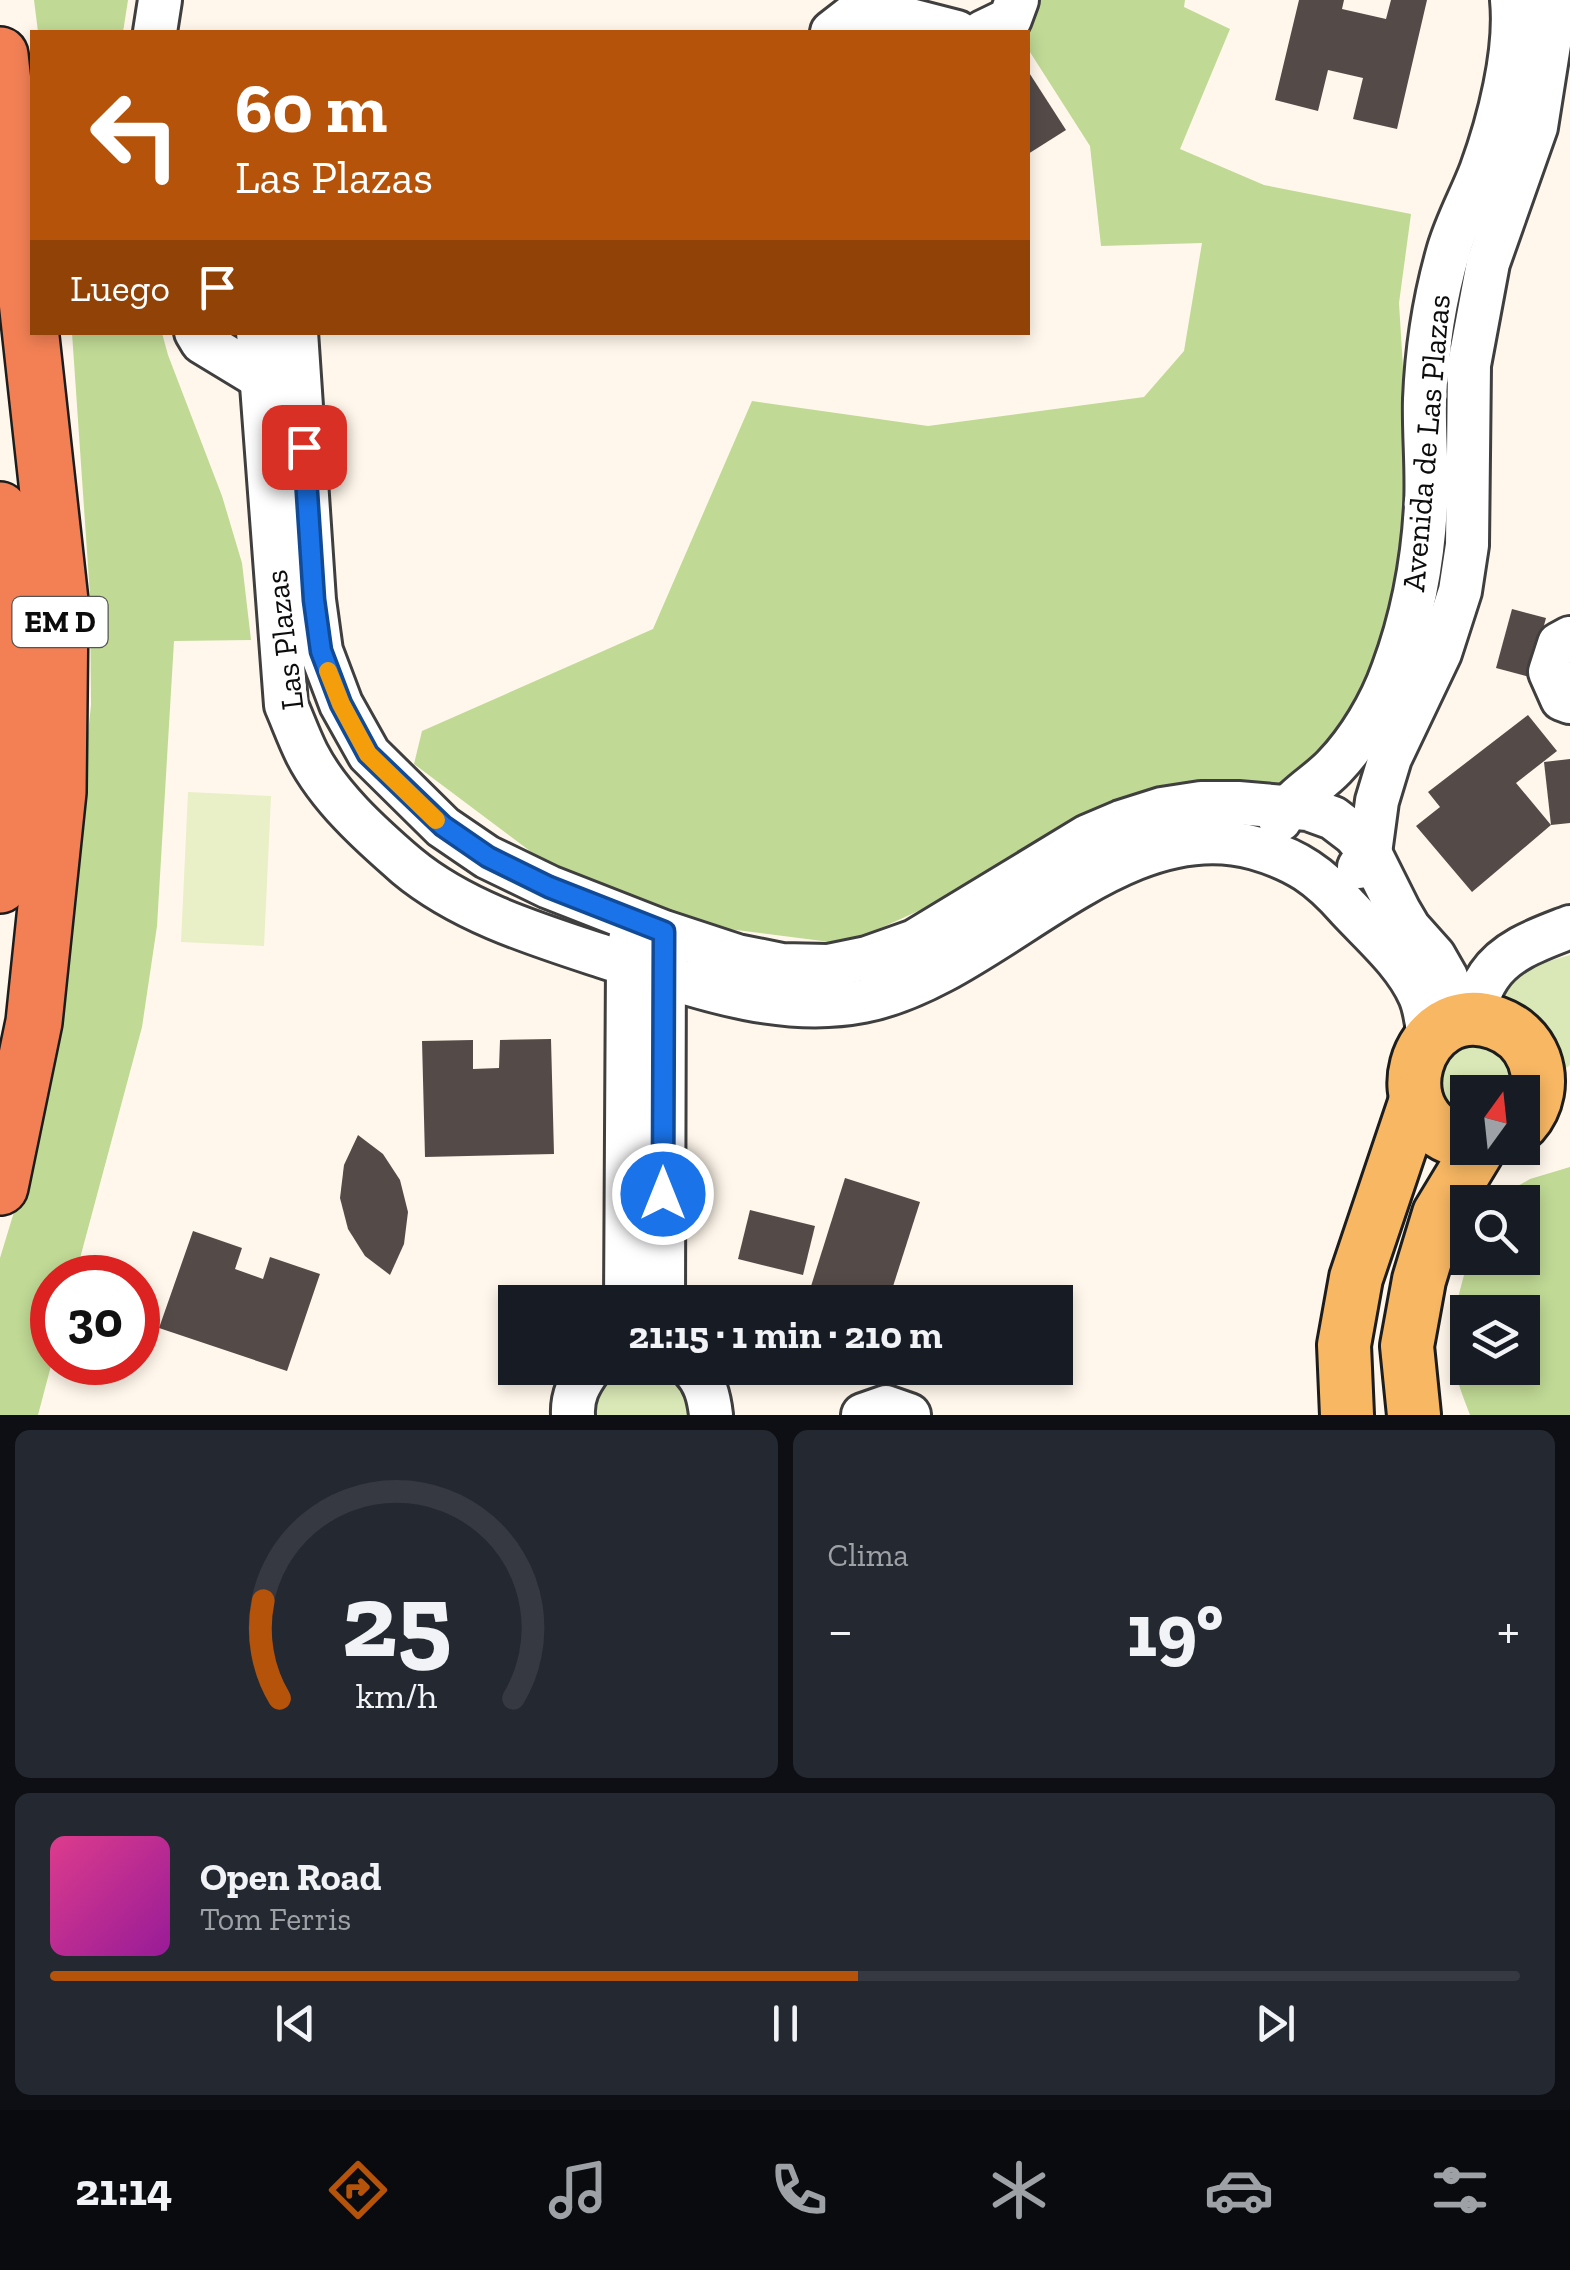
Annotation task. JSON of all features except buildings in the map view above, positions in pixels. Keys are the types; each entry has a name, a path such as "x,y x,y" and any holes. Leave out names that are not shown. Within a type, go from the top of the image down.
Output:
{"highway":[{"name":"EM D","path":"0,55 30,328"},
{"name":"EM D","path":"0,1187 34,1022 58,792 60,601 31,335"},
{"name":"EM D","path":"0,510 10,597 12,786 0,885"}],"main road":[{"path":"1450,1138 1423,1115 1413,1084 1420,1053 1453,1027 1488,1020 1506,1026 1520,1037 1532,1052 1538,1069 1542,1106"},
{"path":"1347,1415 1344,1345 1356,1278 1416,1100"},
{"path":"1414,1415 1407,1346 1419,1280 1439,1214 1469,1165"}],"street":[{"path":"154,30 160,0"},
{"path":"987,30 1010,19 1017,0"},
{"name":"Avenida de Las Plazas","path":"1288,806 1336,765 1372,716 1402,642 1415,589 1426,507 1427,370 1437,299 1450,246 1481,170 1502,102 1514,20 1512,0"},
{"name":"Avenida de Las Plazas","path":"1370,852 1377,801 1390,758 1440,653 1460,591 1467,545 1469,365 1488,263 1536,127 1552,32 1549,0"},
{"path":"835,30 863,8 950,30"},
{"path":"198,335 202,342 263,380"},
{"name":"Las Plazas","path":"258,335 286,705 308,757 343,805 410,868 458,899 513,926 645,970 721,992 819,1006 866,1000 935,974 1139,856 1172,846 1240,844 1278,855 1327,884 1409,976 1421,998 1453,1027"},
{"name":"Las Plazas","path":"296,335 314,600 321,651 341,704 368,754 443,826 488,857 549,887 737,956 782,965 828,966 866,958 915,940 1088,836 1162,809 1238,803 1308,809 1332,818 1370,852"},
{"path":"1570,638 1559,644 1550,672 1562,700 1570,702"},
{"path":"1278,855 1276,831 1288,806"},
{"path":"1327,884 1356,870 1370,852 1409,928 1434,956 1446,977 1453,1027"},
{"path":"627,1285 648,926"},
{"path":"1453,1027 1491,972 1512,954 1570,927"},
{"path":"645,970 662,1285"},
{"path":"573,1415 572,1404 579,1385"},
{"path":"704,1385 711,1415"},
{"path":"863,1415 886,1407 909,1415"}],"green space":[{"path":"34,0 128,0 123,30 38,30"},
{"path":"1034,0 1185,0 1184,7 1230,29 1180,149 1264,185 1411,214 1399,303 1409,465 1404,583 1365,704 1287,791 966,889 846,944 721,928 558,872 414,764 422,731 653,629 752,401 928,426 1144,397 1184,351 1202,243 1101,246 1090,146 1030,52 1030,30 1022,30"},
{"path":"72,335 163,335 222,496 242,563 251,640 174,641 157,926 142,1027 81,1255 30,1255 30,1385 46,1385 38,1415 0,1415 0,1258 17,1202 78,831 91,705 90,595"},
{"path":"188,792 271,796 264,946 181,942"},
{"path":"1570,955 1570,1065 1547,1083 1509,1004 1496,990 1522,969"},
{"path":"1453,1033 1509,1036 1518,1075 1450,1075 1450,1116 1446,1114 1434,1057"},
{"path":"1570,1167 1570,1415 1470,1415 1460,1385 1540,1385 1540,1295 1459,1295 1464,1275 1540,1275 1540,1185 1520,1185"},
{"path":"596,1385 687,1385 701,1415 582,1415"}],"slow traffic":[{"path":"328,671 368,754 436,820"}],"route":[{"path":"304,447 321,651 341,704 368,754 443,826 488,857 549,887 664,932 663,1194"}]}
